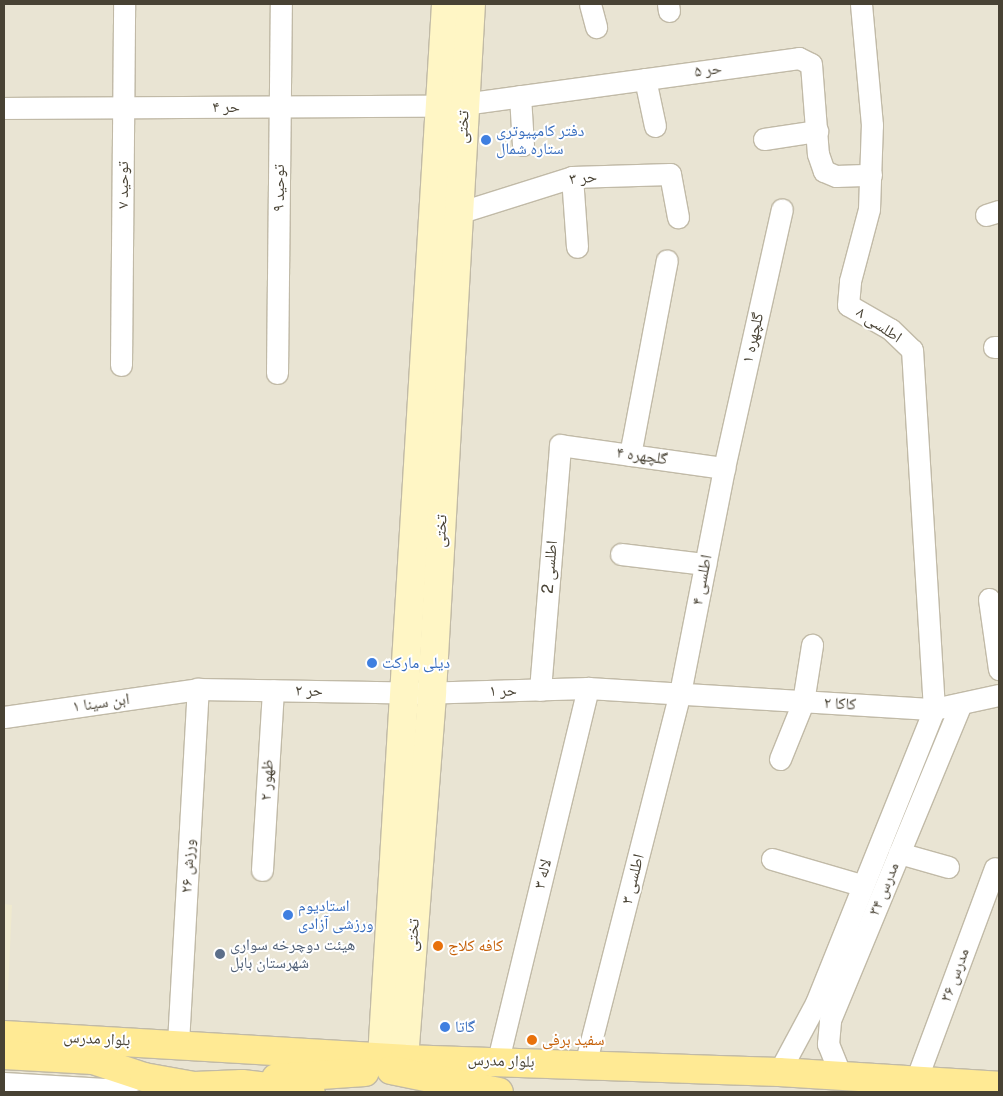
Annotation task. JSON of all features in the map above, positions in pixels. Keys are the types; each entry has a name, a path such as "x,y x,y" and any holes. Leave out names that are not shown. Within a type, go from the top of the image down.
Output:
{"main road":[{"name":"تختی","path":"393,1062 419,692 458,213 446,4"},
{"name":"تختی","path":"419,692 451,105 471,4"},
{"name":"بلوار مدرس","path":"4,1035 178,1043 393,1062 498,1060 778,1072 915,1083 999,1086"},
{"name":"بلوار مدرس","path":"4,1055 93,1060 144,1078 194,1089 242,1084 310,1092"},
{"path":"242,1084 393,1062 499,1092"}],"street":[{"name":"توحید ۷","path":"121,365 124,4"},
{"name":"توحید ۹","path":"277,373 282,4"},
{"path":"590,4 596,27"},
{"name":"اطلسی ۸","path":"862,4 872,125 870,209 850,281 848,305 890,329 912,350 928,646 934,709"},
{"name":"حر ۵","path":"451,105 799,58 811,64 818,154 824,171 836,176 871,175"},
{"path":"645,79 655,126"},
{"path":"520,96 523,145"},
{"name":"حر ۴","path":"4,108 451,105"},
{"path":"764,139 817,131"},
{"name":"حر ۳","path":"458,213 572,177 670,174 678,217"},
{"path":"572,177 577,247"},
{"name":"گلچهره ۱","path":"724,468 782,209"},
{"path":"630,455 666,260"},
{"name":"گلچهره ۴","path":"560,445 724,468"},
{"name":"اطلسی 2","path":"540,690 560,445"},
{"name":"اطلسی ۴","path":"680,693 724,468"},
{"path":"621,554 705,564"},
{"path":"990,599 999,669"},
{"path":"780,758 802,702 812,645"},
{"name":"حر ۱","path":"419,692 588,688 680,693"},
{"name":"لاله ۳","path":"498,1060 588,688"},
{"name":"حر ۲","path":"198,689 419,692"},
{"name":"ابن سینا ۱","path":"4,717 198,689"},
{"name":"ورزش ۲۶","path":"178,1043 198,689"},
{"name":"ظهور ۲","path":"262,870 273,690"},
{"name":"کاکا ۲","path":"680,693 934,709 999,695"},
{"name":"اطلسی ۳","path":"585,1065 680,693"},
{"name":"مدرس ۳۴","path":"841,1076 828,1044 830,1020 961,704"},
{"name":"مدرس ۳۴","path":"778,1072 816,1003 861,885 934,709"},
{"path":"899,853 948,867"},
{"path":"772,859 861,885"},
{"name":"مدرس ۳۶","path":"915,1083 995,868"},
{"path":"4,1082 105,1089 144,1078"}],"shaded area":[{"path":"4,4 999,4 999,1092 4,1092"},
{"path":"4,904 12,905 8,990 4,990"}],"place":[{"name":"دفتر کامپیوتری ستاره شمال","path":"486,140"},
{"name":"دیلی مارکت","path":"372,663"},
{"name":"استادیوم ورزشی آزادی","path":"288,915"},
{"name":"کافه کلاج","path":"438,946"},
{"name":"هیئت دوچرخه سواری شهرستان بابل","path":"220,954"},
{"name":"گاتا","path":"445,1027"},
{"name":"سفید برفی","path":"532,1040"}]}
